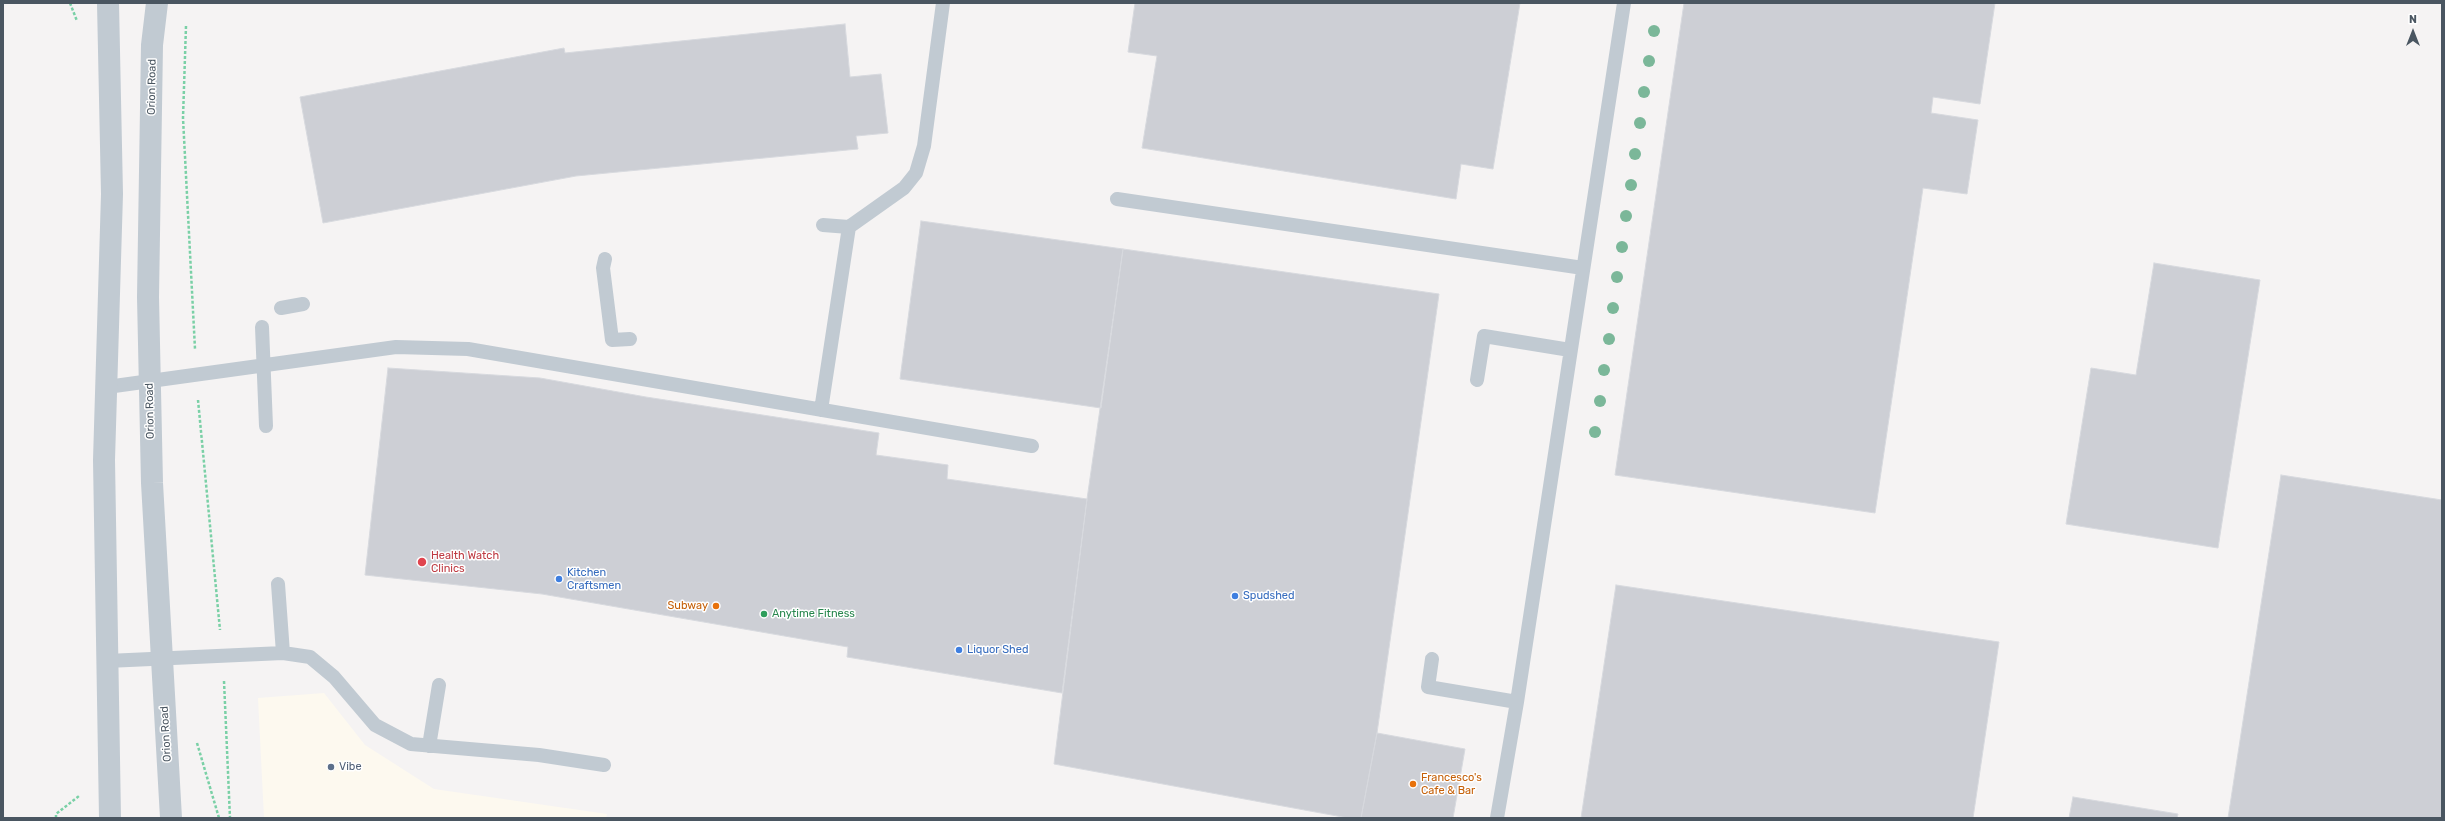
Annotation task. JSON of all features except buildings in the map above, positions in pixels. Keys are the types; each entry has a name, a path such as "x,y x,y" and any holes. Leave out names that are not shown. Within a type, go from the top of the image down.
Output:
{"street":[{"path":"108,3 112,194 104,460 110,818"},
{"name":"Orion Road","path":"157,3 152,45 148,297 152,483 171,818"}],"lane":[{"path":"824,225 849,227 904,188 916,173 924,146 943,3"},
{"path":"1497,818 1517,702 1624,3"},
{"path":"1117,199 1583,268"},
{"path":"821,410 849,227"},
{"path":"605,259 603,268 612,340 630,339"},
{"path":"281,308 303,304"},
{"path":"262,327 266,426"},
{"path":"1477,380 1484,336 1570,350"},
{"path":"107,387 396,347 468,349 1032,446"},
{"path":"278,584 283,653"},
{"path":"107,661 223,657 283,653 310,657 334,677 375,725 411,744 539,755 604,765"},
{"path":"1432,659 1428,687 1517,702"},
{"path":"429,746 439,685"}],"path":[{"path":"186,18 183,118 199,435 223,657 230,818"}],"shaded area":[{"name":"Vibe","path":"324,693 365,745 434,789 607,814 606,818 264,818 258,698"}],"place":[{"name":"Health Watch Clinics","path":"422,562"},
{"name":"Kitchen Craftsmen","path":"559,579"},
{"name":"Spudshed","path":"1235,596"},
{"name":"Subway","path":"716,606"},
{"name":"Anytime Fitness","path":"764,614"},
{"name":"Liquor Shed","path":"959,650"},
{"name":"Vibe","path":"331,767"},
{"name":"Francesco's Cafe & Bar","path":"1413,784"}]}
